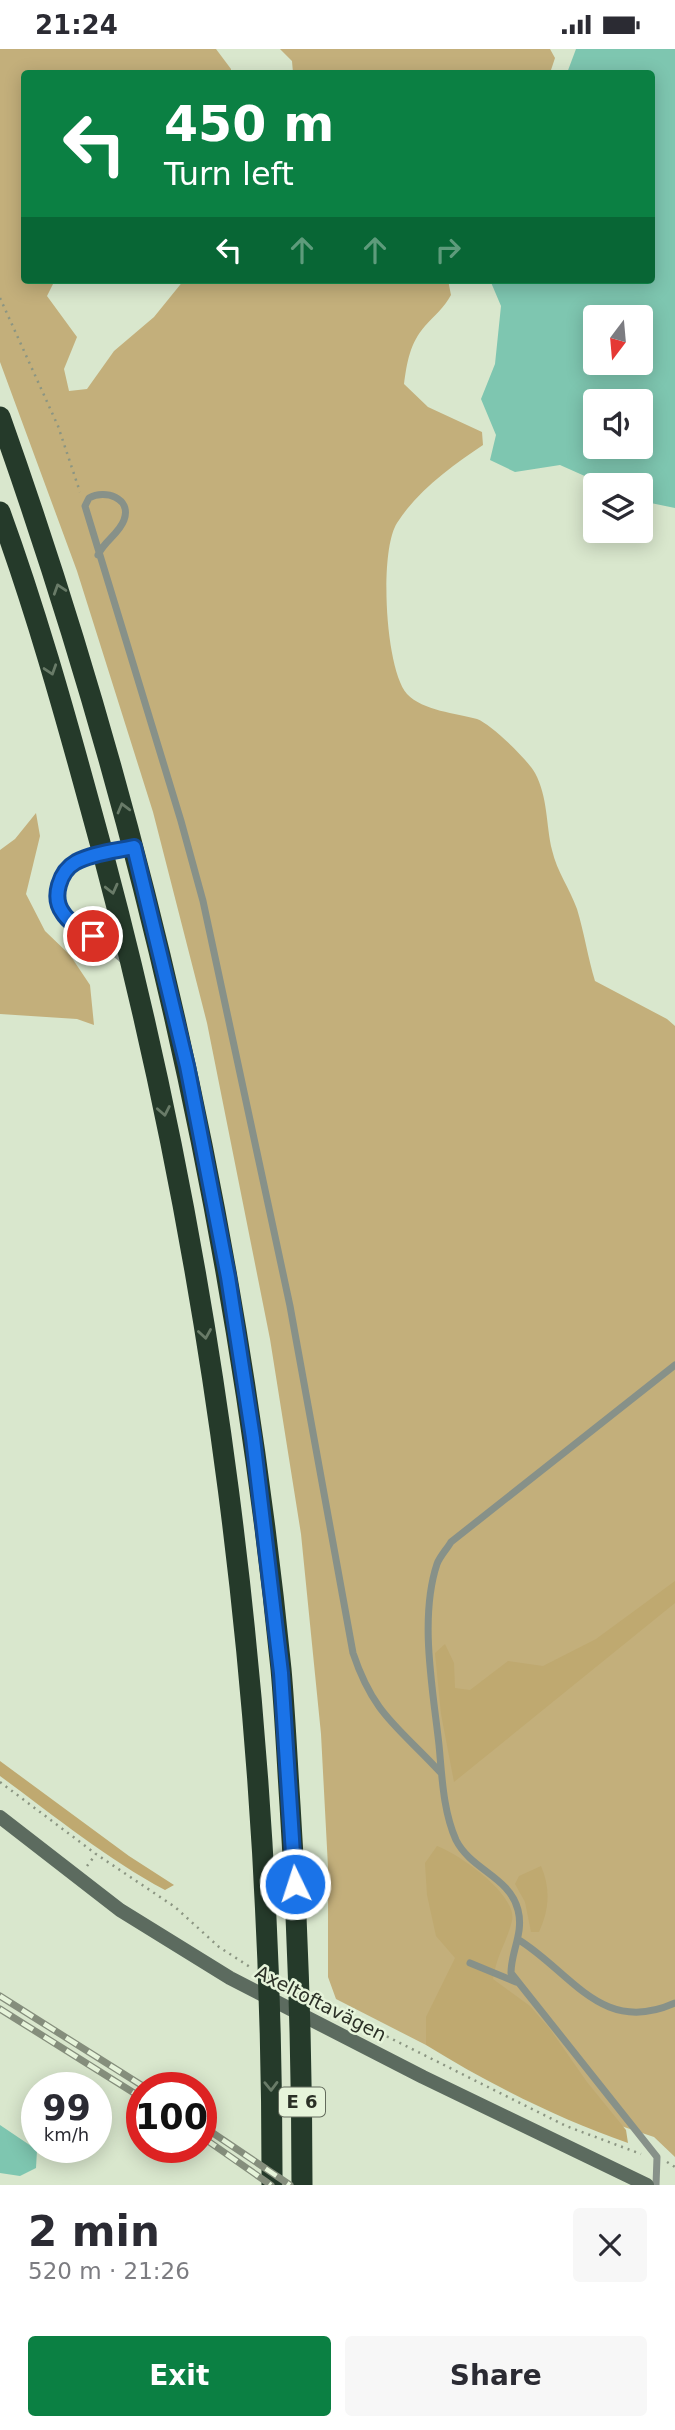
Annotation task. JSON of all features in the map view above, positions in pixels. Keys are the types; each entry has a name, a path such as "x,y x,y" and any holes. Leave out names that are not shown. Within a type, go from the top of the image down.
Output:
{"highway":[{"name":"E 6","path":"0,417 38,523 92,692 134,847 189,1079 228,1277 257,1465 281,1673 300,1962 302,2185"},
{"name":"E 6","path":"0,512 60,697 133,971 156,1069 196,1277 226,1467 250,1675 268,1954 272,2185"}],"main road":[{"name":"Axeltoftavägen","path":"0,1817 120,1910 230,1978 423,2077 647,2185"}],"lane":[{"path":"98,555 103,544 124,520 125,509 115,496 105,493 89,498 85,506 98,555 181,821 202,901 290,1306 354,1653 373,1701 391,1724 441,1773"},
{"path":"133,971 106,945 64,915 57,904 58,885 66,870 77,861 134,847"},
{"path":"656,2185 657,2157 542,2008 516,1983 511,1973 511,1963 519,1940 518,1909 511,1891 475,1863 456,1839 441,1773 428,1628 437,1563 452,1542 675,1365"},
{"path":"519,1940 552,1964 579,1991 605,2005 634,2013 675,2003"},
{"path":"470,1963 516,1983"}],"path":[{"path":"0,298 58,426 85,506"},
{"path":"0,1782 96,1854 175,1907 219,1947 251,1968"},
{"path":"308,1997 566,2126 628,2151 657,2157 675,2167"}],"shaded area":[{"path":"0,49 216,49 231,69 21,70 21,284 53,284 47,296 77,337 64,369 69,391 87,389 114,351 154,317 181,284 449,284 451,295 416,339 408,360 404,384 428,407 482,432 483,445 448,470 415,500 397,523 391,537 386,583 387,610 389,636 400,681 407,694 422,704 483,722 509,743 531,767 542,792 554,858 577,909 595,981 667,1019 675,1026 675,2157 654,2137 588,2115 426,2031 426,2045 336,1999 328,1977 328,1867 321,1734 301,1534 270,1339 207,1023 153,812 77,571 0,362"},
{"path":"280,49 550,49 555,58 551,70 293,70 292,61"},
{"path":"36,813 40,836 26,894 45,931 70,955 90,985 94,1025 77,1019 0,1014 0,850 15,839"},
{"path":"675,1581 675,1603 454,1782 441,1714 435,1653 445,1644 454,1663 455,1688 470,1690 508,1661 543,1666 596,1639"},
{"path":"0,1761 129,1856 174,1885 165,1890 122,1865 81,1836 0,1776"},
{"path":"437,1846 472,1866 506,1899 512,1921 493,1979 530,2006 550,2029 587,2082 626,2130 628,2143 525,2100 426,2045 426,2017 455,1958 436,1936 427,1895 425,1863"},
{"path":"541,1866 546,1883 547,1908 539,1932 531,1932 525,1902 515,1884 519,1876"}],"water":[{"path":"576,49 675,49 675,508 653,503 653,473 583,473 583,475 560,465 515,472 490,460 496,435 481,399 495,364 501,306 492,284 655,284 655,70 568,70"},
{"path":"0,2125 21,2139 21,2163 36,2163 36,2168 20,2176 0,2173"}],"railway":[{"path":"0,1996 126,2075"},
{"path":"0,2009 126,2088"},
{"path":"217,2136 290,2185"},
{"path":"217,2147 271,2185"}],"route":[{"path":"93,936 64,915 57,904 58,885 66,870 77,861 134,847 187,1066 228,1277 253,1438 281,1673 295,1884"}]}
